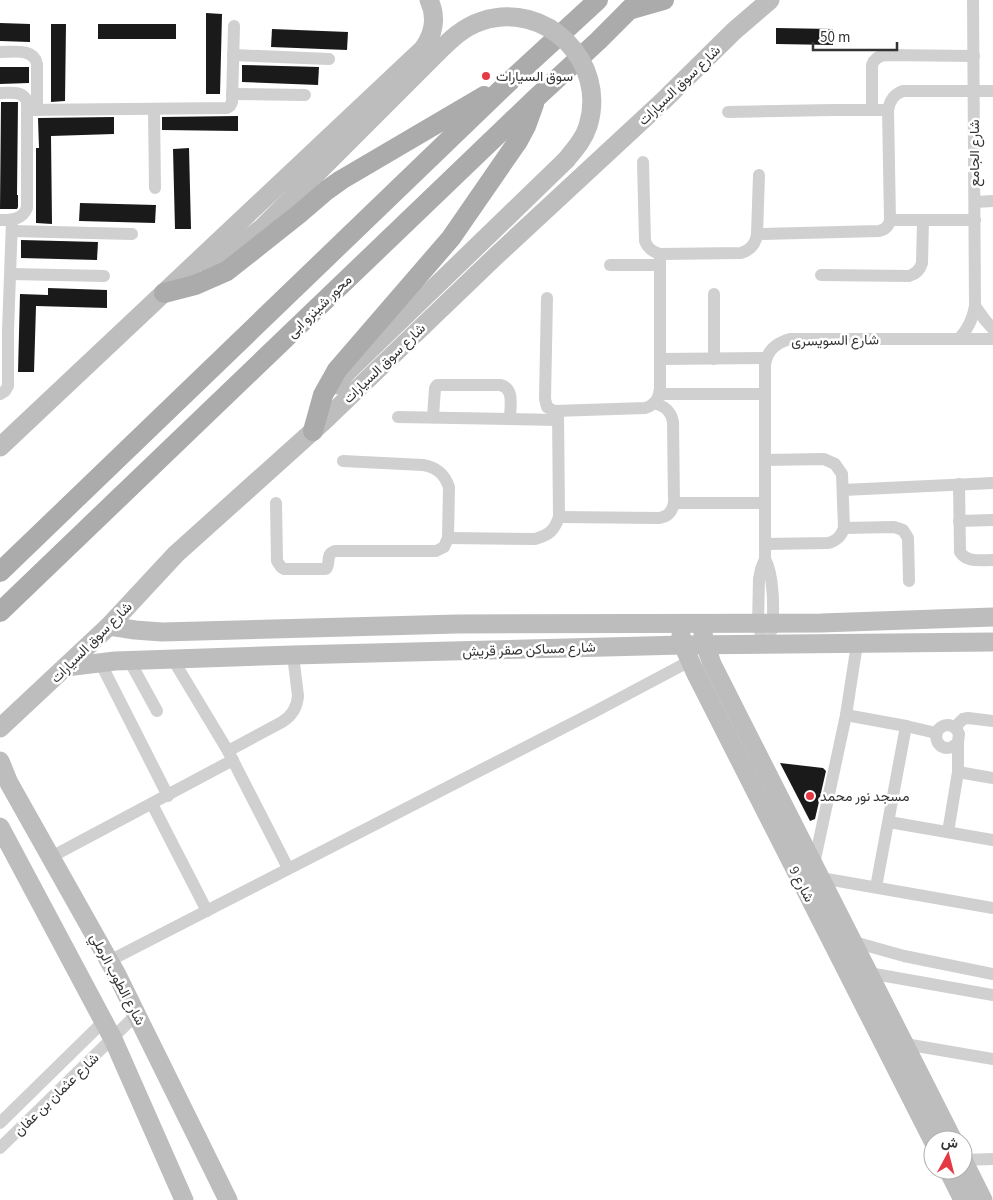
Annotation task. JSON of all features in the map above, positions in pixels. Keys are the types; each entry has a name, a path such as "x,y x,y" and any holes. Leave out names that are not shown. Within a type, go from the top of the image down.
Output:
{"main road":[{"path":"0,572 511,80 598,0"},
{"path":"634,5 664,0"},
{"name":"محور شينزو ابى","path":"0,612 634,5"},
{"path":"164,293 195,285 227,271 341,180 511,80"},
{"path":"318,426 324,395 338,370 451,238 518,141 526,126 536,98"}],"street":[{"path":"0,447 423,49 428,42 433,27 433,11 429,0"},
{"name":"شارع سوق السيارات","path":"0,729 109,626 176,554 318,426 511,242 662,102 734,31 770,0"},
{"name":"شارع الجامع","path":"959,339 968,327 975,306 973,0"},
{"path":"193,265 223,254 250,238 262,228 456,34 469,26 498,18 528,19 542,24 562,37 577,53 585,66 592,95 592,110 583,139 566,160 346,373 332,394 326,412 318,426"},
{"path":"32,110 227,108 232,104 234,26"},
{"path":"0,52 29,53 34,55 37,64 32,110 27,208 22,216 8,224"},
{"path":"233,55 330,59"},
{"path":"872,110 872,65 873,61 879,56 974,56"},
{"path":"757,234 879,231 887,228 890,220 888,110 894,96 903,91 993,91"},
{"path":"0,93 22,94 32,110"},
{"path":"232,94 305,95"},
{"path":"154,109 155,188"},
{"path":"728,112 888,110"},
{"path":"398,417 510,419 650,407 657,399 660,359 660,260 645,241 643,162"},
{"path":"610,265 748,251 753,246 757,234 759,175"},
{"path":"975,202 993,201"},
{"path":"890,220 975,220"},
{"path":"821,275 909,276 914,274 921,268 922,263 923,220"},
{"path":"8,224 132,234"},
{"path":"0,394 6,391 8,386 4,330 10,274 8,224"},
{"path":"10,274 104,276"},
{"path":"714,294 714,359"},
{"path":"547,298 545,403 550,410 558,415"},
{"path":"975,306 993,329"},
{"name":"شارع السويسرى","path":"766,358 775,345 790,339 993,339"},
{"path":"660,359 766,358 765,559 772,578 765,624 771,631 767,644"},
{"path":"433,417 435,388 438,385 500,385 506,386 510,392 510,419"},
{"path":"657,399 765,394"},
{"path":"559,517 659,518 670,514 674,503 674,422 672,414 657,399"},
{"path":"448,538 535,539 551,532 559,517 558,415"},
{"path":"765,460 824,459 836,464 842,474 844,528 842,534 833,542 765,544"},
{"path":"276,503 277,560 284,569 326,569 329,555 335,551 436,552 444,546 448,538 449,487 447,480 437,469 423,465 343,461"},
{"path":"843,490 993,483"},
{"path":"959,484 959,547 962,556 970,560 993,560"},
{"path":"674,503 765,503"},
{"path":"959,521 993,520"},
{"path":"844,528 894,527 903,530 908,538 909,581"},
{"name":"شارع مساكن صقر قريش","path":"109,626 162,632 457,624 830,623 993,617"},
{"name":"شارع 9","path":"679,624 686,653 927,1130"},
{"name":"شارع 9","path":"702,624 712,664 948,1130"},
{"path":"135,630 126,643 127,655 157,711"},
{"name":"شارع مساكن صقر قريش","path":"66,667 100,662 172,658 293,655 686,653 706,644 993,642"},
{"path":"857,644 817,871 876,887 993,908"},
{"path":"109,961 594,712 686,653"},
{"path":"51,857 168,796 288,718 297,702 298,696 293,655"},
{"path":"172,658 230,756 288,868"},
{"path":"100,662 168,796"},
{"path":"846,715 936,733"},
{"path":"955,727 968,718 993,721"},
{"path":"948,832 958,772 959,734 952,725 940,727 936,733 937,743 945,748 955,746 958,742"},
{"path":"876,887 906,726"},
{"name":"شارع الطوب الرملي","path":"0,761 5,783 51,857 109,961 228,1200"},
{"path":"958,772 993,778"},
{"path":"152,804 207,911"},
{"path":"889,822 993,840"},
{"path":"0,827 113,1039 184,1200"},
{"path":"818,916 836,907"},
{"path":"854,942 904,956 993,974"},
{"path":"900,978 904,956"},
{"path":"869,973 993,995"},
{"name":"شارع عثمان بن عفان","path":"0,1148 137,1014"},
{"name":"شارع عثمان بن عفان","path":"0,1123 103,1022"},
{"path":"905,1044 993,1059"},
{"path":"973,1160 993,1159"},
{"path":"973,1179 984,1200"},
{"path":"953,1180 963,1200"}],"building":[{"path":"206,13 222,14 220,94 206,94"},
{"path":"0,23 30,24 30,42 0,41"},
{"path":"51,24 66,24 65,101 51,102"},
{"path":"98,24 176,24 176,39 98,39"},
{"path":"776,28 833,29 833,45 776,44"},
{"path":"272,29 348,32 347,50 271,47"},
{"path":"242,65 319,67 318,85 242,82"},
{"path":"0,67 29,67 29,83 0,84"},
{"path":"1,102 18,102 17,209 0,209"},
{"path":"238,116 238,131 162,130 162,117"},
{"path":"114,117 114,134 51,136 52,224 36,223 36,148 39,148 38,118"},
{"path":"189,148 191,229 175,229 173,149"},
{"path":"80,203 156,205 155,223 79,221"},
{"path":"21,240 98,242 97,260 21,258"},
{"path":"48,288 107,290 107,308 36,306 34,372 18,372 20,294 48,295"},
{"name":"مسجد نور محمد","path":"780,763 823,768 826,771 815,819 810,821"}],"place":[{"name":"سوق السيارات","path":"486,76"},
{"name":"مسجد نور محمد","path":"810,796"}]}
